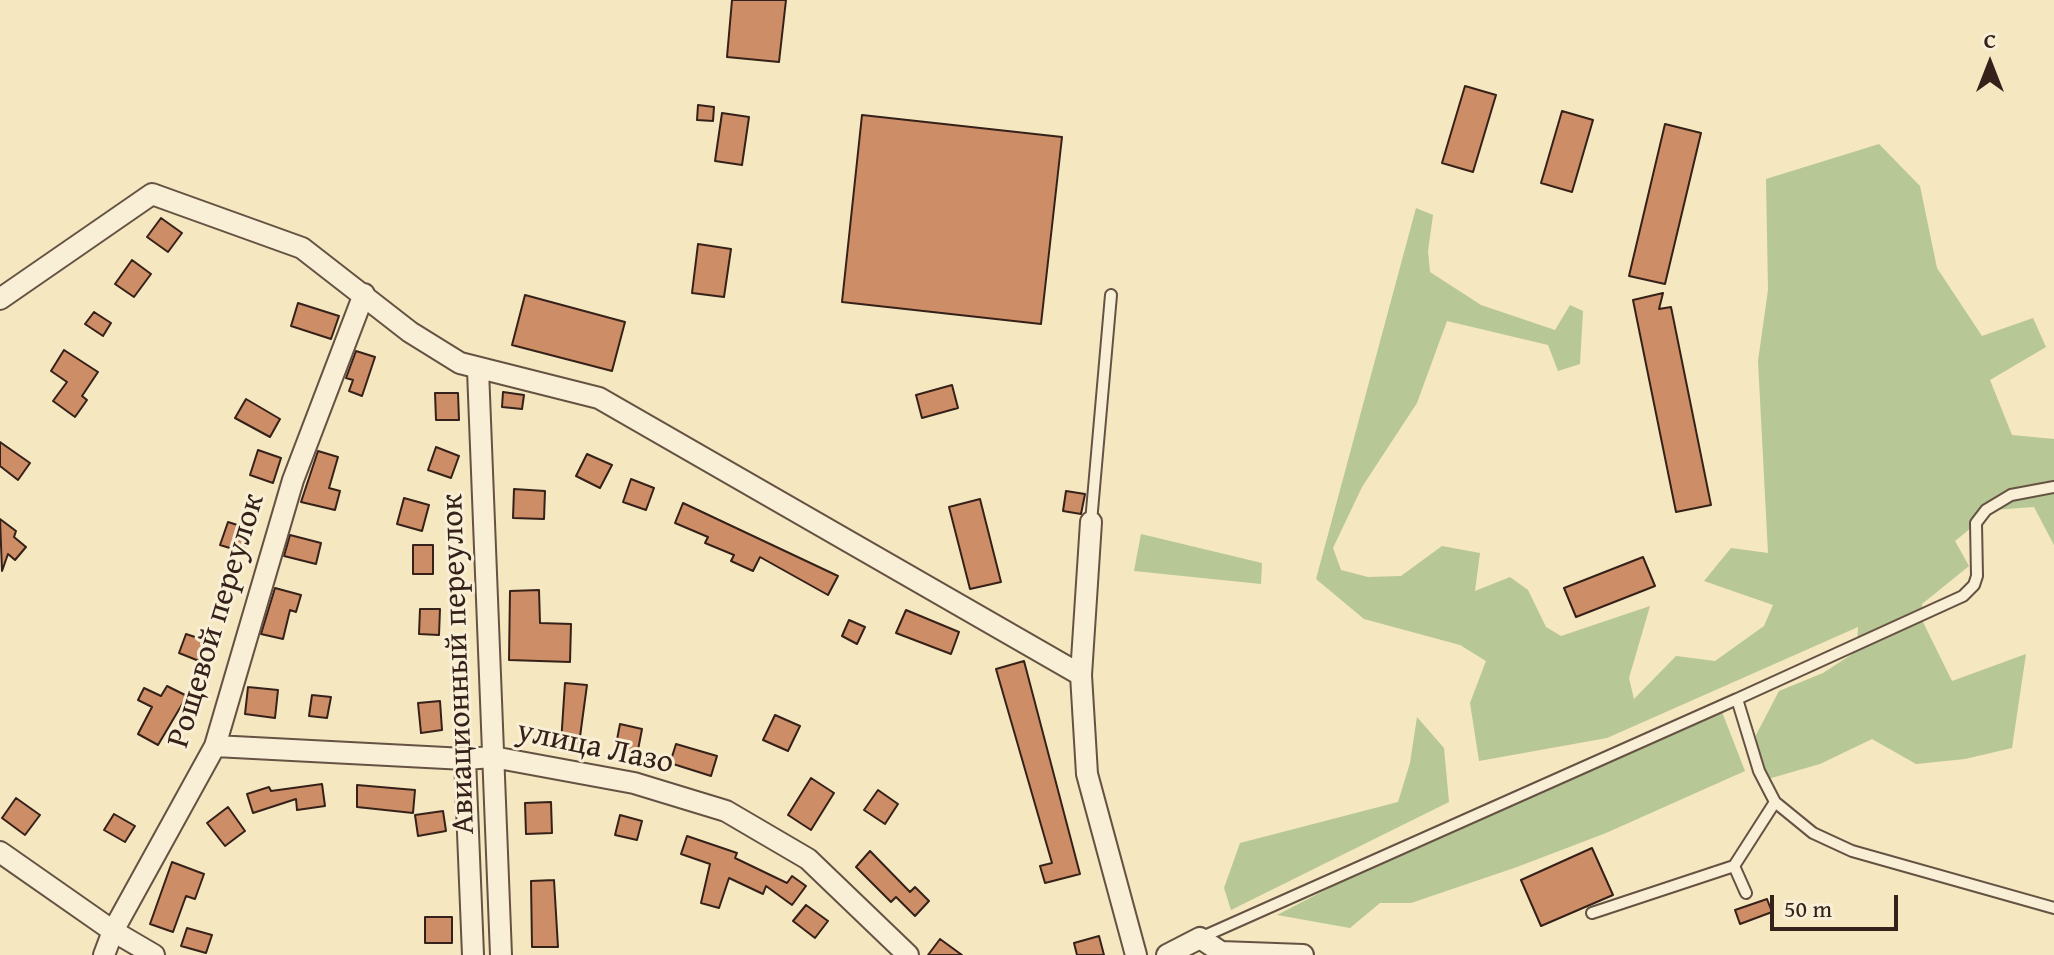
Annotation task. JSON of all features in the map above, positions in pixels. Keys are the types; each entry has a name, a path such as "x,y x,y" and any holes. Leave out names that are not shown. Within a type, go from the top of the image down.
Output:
{"street":[{"path":"0,299 152,194 302,248 410,332 460,363 599,398 1081,675"},
{"name":"Рощевой переулок","path":"104,955 113,931 215,746 293,480 364,294"},
{"name":"Авиационный переулок","path":"478,370 501,955"},
{"path":"1091,522 1081,675 1087,774 1136,955"},
{"name":"улица Лазо","path":"215,746 465,759 493,757 634,783 726,811 808,859 908,955"},
{"name":"Авиационный переулок","path":"465,759 473,955"},
{"path":"0,852 113,931 154,955"},
{"path":"1167,955 1200,938 1221,952 1303,955"}],"lane":[{"path":"1091,522 1111,295"},
{"path":"1200,938 1963,596 1974,585 1977,576 1976,523 1986,510 2011,495 2054,487"},
{"path":"1737,699 1759,771 1775,802 1813,833 1852,851 2054,908"},
{"path":"1592,913 1734,866 1775,802"},
{"path":"1734,866 1746,893"}],"green space":[{"path":"1879,144 1920,186 1937,268 1982,336 2033,318 2046,347 1990,380 2012,435 2054,439 2054,545 2034,507 1993,510 1955,541 1969,566 1922,604 1923,622 1952,681 2026,654 2012,748 1965,759 1916,764 1872,739 1820,764 1761,781 1756,735 1779,691 1823,673 1857,651 1858,627 1607,738 1479,761 1470,703 1486,661 1460,645 1364,619 1316,579 1416,208 1433,215 1428,251 1430,272 1481,305 1555,330 1570,305 1583,311 1580,364 1558,371 1548,345 1447,321 1417,403 1362,487 1333,548 1341,570 1368,577 1401,576 1442,546 1480,553 1475,591 1510,577 1528,590 1546,627 1561,636 1650,606 1629,678 1634,699 1676,656 1715,661 1764,626 1773,605 1704,581 1731,548 1768,553 1758,361 1768,290 1766,179"},
{"path":"1141,534 1262,563 1261,584 1134,571"},
{"path":"1722,712 1745,771 1606,833 1517,867 1411,903 1380,903 1350,928 1277,915 1492,804"},
{"path":"1417,717 1444,748 1449,802 1231,910 1224,888 1240,843 1398,802 1410,763"}],"building":[{"path":"732,0 786,0 779,62 727,57"},
{"path":"1465,86 1496,95 1473,172 1442,163"},
{"path":"698,105 714,107 713,121 697,120"},
{"path":"1562,111 1593,120 1572,192 1541,183"},
{"path":"722,113 749,117 742,165 715,161"},
{"path":"862,115 1062,137 1041,324 842,302"},
{"path":"1665,124 1701,133 1665,284 1629,276"},
{"path":"161,218 182,233 168,252 147,237"},
{"path":"698,244 731,249 724,297 692,293"},
{"path":"132,260 151,274 134,297 115,284"},
{"path":"1663,293 1659,309 1671,307 1711,505 1676,512 1633,300"},
{"path":"525,295 625,322 612,371 512,345"},
{"path":"298,303 339,316 331,339 291,326"},
{"path":"94,312 111,323 103,336 85,324"},
{"path":"64,350 98,372 82,396 87,400 75,417 53,401 67,382 51,371"},
{"path":"356,351 375,357 362,396 349,391 353,380 346,378"},
{"path":"952,385 958,408 922,418 916,395"},
{"path":"503,392 524,395 522,409 502,407"},
{"path":"435,393 458,393 459,420 436,420"},
{"path":"246,399 280,419 270,437 235,418"},
{"path":"0,442 30,463 18,480 0,466"},
{"path":"436,447 459,456 451,478 428,470"},
{"path":"258,450 281,458 273,483 250,475"},
{"path":"318,451 338,457 329,488 340,491 335,510 301,502"},
{"path":"587,454 612,465 600,488 576,476"},
{"path":"631,479 654,488 646,510 623,502"},
{"path":"514,489 545,491 544,519 513,518"},
{"path":"1066,491 1085,494 1081,514 1063,511"},
{"path":"404,498 429,505 422,531 397,524"},
{"path":"980,499 1001,582 970,589 949,507"},
{"path":"683,503 838,576 828,595 760,557 753,571 731,561 734,555 705,543 708,537 675,523"},
{"path":"0,519 16,531 14,537 26,547 15,560 8,554 2,571"},
{"path":"228,522 250,529 243,552 220,545"},
{"path":"290,535 321,543 316,564 284,556"},
{"path":"413,545 433,545 433,574 413,574"},
{"path":"1643,557 1655,586 1576,617 1564,588"},
{"path":"275,588 301,595 296,612 290,610 283,639 261,634"},
{"path":"539,590 540,623 571,624 570,662 509,660 510,591"},
{"path":"420,609 440,609 439,635 419,634"},
{"path":"906,610 959,632 951,654 896,633"},
{"path":"849,620 865,627 857,644 842,636"},
{"path":"186,634 207,641 199,661 179,653"},
{"path":"1024,661 1080,874 1045,883 1040,866 1052,863 996,669"},
{"path":"565,683 587,685 579,744 561,743"},
{"path":"167,686 187,696 158,745 138,734 152,707 138,700 144,688 161,696"},
{"path":"248,687 278,690 275,718 245,714"},
{"path":"312,695 331,697 327,718 309,716"},
{"path":"440,701 442,730 421,733 418,703"},
{"path":"775,715 800,726 788,751 763,740"},
{"path":"620,724 642,729 637,755 615,750"},
{"path":"676,744 717,756 711,776 670,763"},
{"path":"811,778 834,793 811,830 788,815"},
{"path":"322,784 325,806 297,810 296,799 253,813 247,794 269,787 271,791"},
{"path":"357,785 415,790 413,813 357,807"},
{"path":"878,790 898,804 885,824 864,810"},
{"path":"16,798 40,815 25,835 2,818"},
{"path":"551,802 552,833 526,834 525,803"},
{"path":"228,807 245,831 225,846 207,823"},
{"path":"443,811 446,831 418,836 415,815"},
{"path":"114,814 135,826 125,842 104,830"},
{"path":"620,815 642,821 637,840 615,835"},
{"path":"687,836 737,853 735,858 787,883 792,876 806,886 792,905 766,886 763,894 729,878 719,908 701,903 710,864 681,854"},
{"path":"1592,848 1613,895 1541,926 1521,880"},
{"path":"870,851 910,892 915,887 929,901 915,916 896,897 891,902 856,867"},
{"path":"172,862 204,874 195,899 186,896 173,932 150,924"},
{"path":"554,880 558,947 532,947 531,881"},
{"path":"1767,899 1772,912 1740,924 1735,910"},
{"path":"806,905 828,921 815,938 793,921"},
{"path":"425,917 452,917 452,943 425,943"},
{"path":"187,928 212,935 206,953 181,946"},
{"path":"1099,936 1104,955 1077,955 1074,943"},
{"path":"940,939 962,955 928,955"}]}
